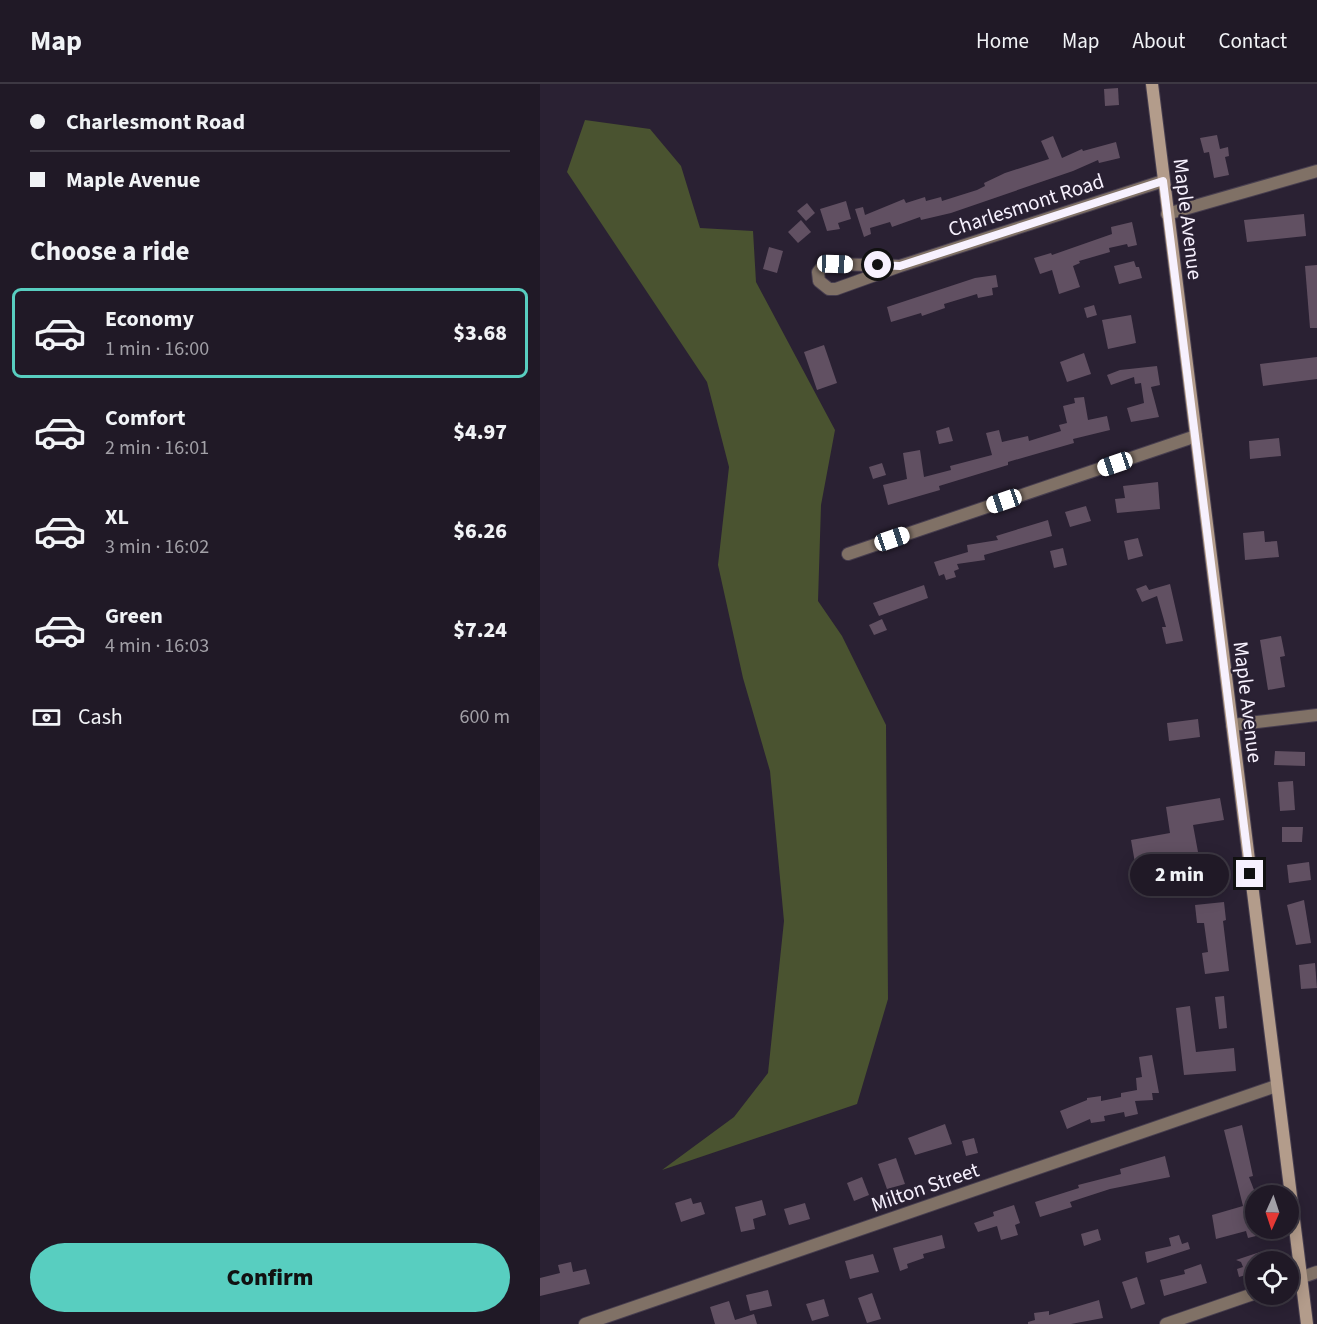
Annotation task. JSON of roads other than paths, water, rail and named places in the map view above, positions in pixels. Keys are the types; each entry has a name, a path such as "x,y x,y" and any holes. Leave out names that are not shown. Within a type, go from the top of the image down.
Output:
{"main road":[{"name":"Maple Avenue","path":"1152,84 1307,1324"}],"street":[{"path":"1167,213 1317,171"},
{"name":"Charlesmont Road","path":"900,266 835,264 822,267 818,272 819,280 829,289 836,289 1163,181"},
{"path":"848,554 1196,436"},
{"path":"1232,725 1317,715"},
{"name":"Milton Street","path":"585,1324 621,1318 1276,1086"},
{"path":"1301,1278 1317,1272"},
{"path":"1166,1324 1245,1297"}]}
